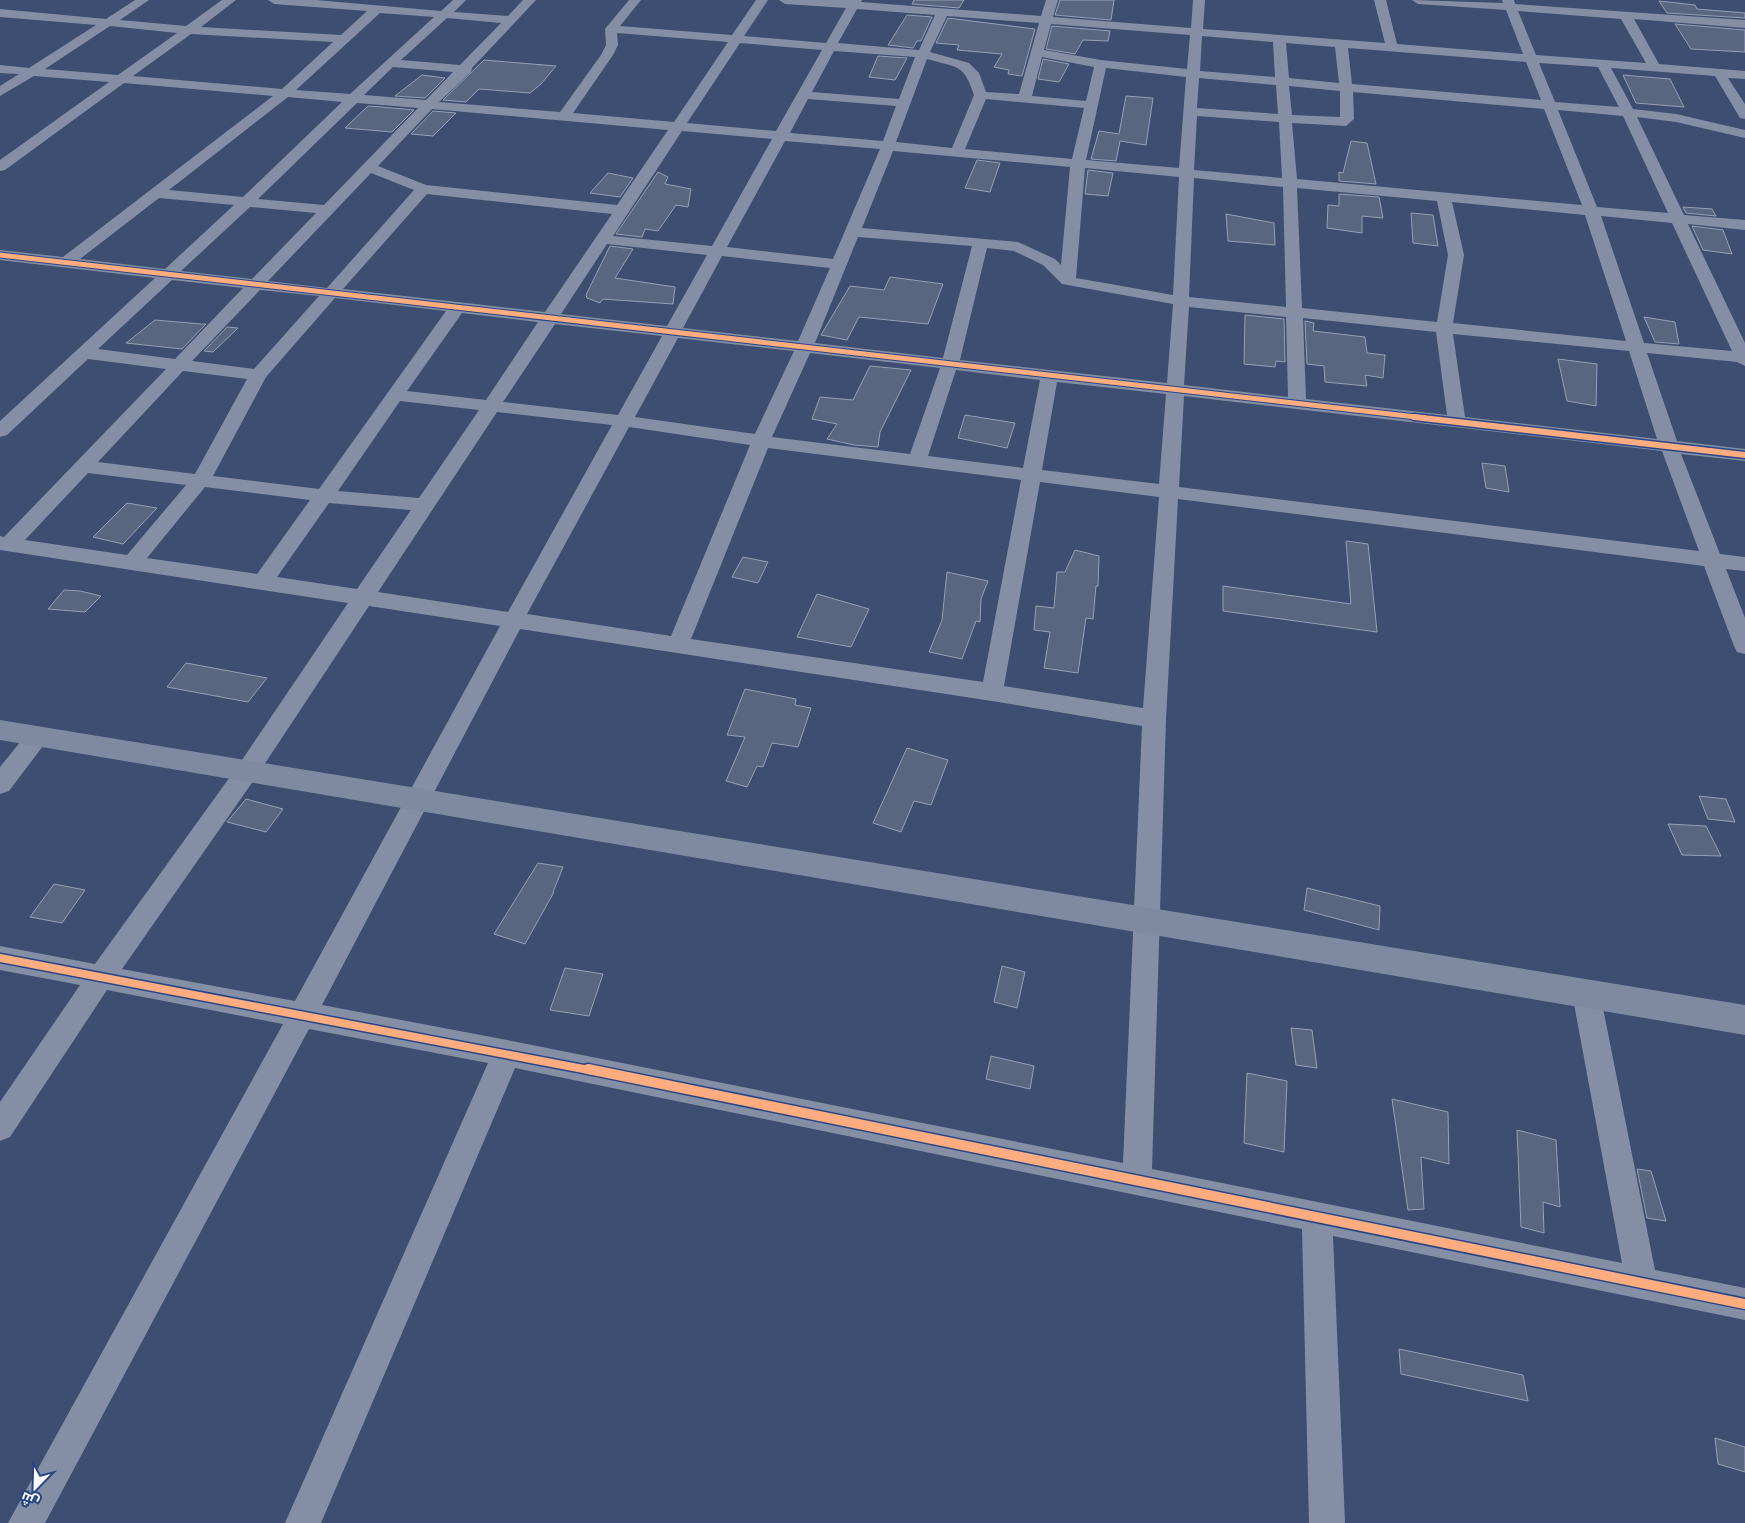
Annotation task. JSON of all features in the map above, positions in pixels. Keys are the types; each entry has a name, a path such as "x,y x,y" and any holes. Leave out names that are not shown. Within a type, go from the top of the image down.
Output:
{"main road":[{"path":"0,730 1745,1020"}],"street":[{"path":"0,92 142,0"},
{"path":"0,167 230,0"},
{"path":"274,0 511,20"},
{"path":"0,431 246,202 390,63 460,0"},
{"path":"5,543 82,466 466,69 530,0"},
{"path":"564,116 607,56 612,45 611,28 635,0"},
{"path":"0,1127 100,978 248,770 426,505 620,210 678,127 762,0"},
{"path":"785,0 854,3 943,12 1745,75"},
{"path":"1024,99 1048,20 1052,0"},
{"path":"1137,1180 1154,719 1167,492 1181,300 1190,111 1199,0"},
{"path":"1380,0 1392,48"},
{"path":"1418,0 1509,3 1745,24"},
{"path":"1638,0 1645,16"},
{"path":"26,1523 419,800 512,621 854,3"},
{"path":"1509,3 1592,212 1669,446 1745,646"},
{"path":"66,262 157,194 285,93 376,10"},
{"path":"678,645 761,441 806,346 888,146 923,54 943,12"},
{"path":"0,13 190,30 343,39"},
{"path":"1625,14 1654,67"},
{"path":"611,28 923,54 964,66 972,73 981,95 957,152"},
{"path":"1279,38 1290,184 1297,403"},
{"path":"1190,111 1341,123 1347,120 1346,87 1341,44"},
{"path":"1038,53 1101,64 1194,74 1628,112 1676,118 1745,134"},
{"path":"390,63 466,69"},
{"path":"853,232 982,242 1018,247 1049,262 1068,282 1181,300 1745,359 1729,311 1679,219 1628,112 1602,63"},
{"path":"1068,282 1078,164 1090,105 1101,64"},
{"path":"0,69 564,116 1444,199 1745,225"},
{"path":"1719,73 1745,115"},
{"path":"981,95 1090,105"},
{"path":"804,96 903,103"},
{"path":"370,168 424,189 620,210"},
{"path":"132,563 201,480 258,375 424,189"},
{"path":"157,194 328,210"},
{"path":"1444,199 1456,255 1444,328 1457,422"},
{"path":"601,239 840,264"},
{"path":"918,459 950,363 982,242"},
{"path":"0,255 1745,455"},
{"path":"263,582 326,496 394,395 457,308"},
{"path":"85,353 258,375"},
{"path":"992,692 1030,475 1050,374"},
{"path":"394,395 624,421 761,441 918,459 1030,475 1745,564"},
{"path":"82,466 326,496 426,505"},
{"path":"5,543 992,692 1154,719"},
{"path":"0,784 38,736"},
{"path":"0,958 507,1053 1745,1304"},
{"path":"1586,993 1642,1284"},
{"path":"303,1523 507,1053"},
{"path":"1316,1216 1327,1523"}],"building":[{"path":"914,0 964,0 959,8 912,4"},
{"path":"1060,0 1114,0 1111,20 1055,15"},
{"path":"1659,1 1695,5 1697,9 1745,13 1745,18 1667,13"},
{"path":"907,15 932,17 921,41 917,41 913,48 888,45"},
{"path":"948,18 1035,29 1022,76 1008,74 1009,70 994,67 1002,54 957,50 959,45 936,43"},
{"path":"1675,24 1745,30 1745,52 1691,49"},
{"path":"1052,26 1110,31 1108,41 1083,40 1075,54 1046,49"},
{"path":"878,56 907,58 895,80 869,77"},
{"path":"1043,59 1069,64 1059,82 1038,79"},
{"path":"484,60 556,66 541,84 530,93 479,89 466,102 443,100"},
{"path":"422,75 445,78 425,98 395,96"},
{"path":"1623,75 1670,79 1684,107 1636,103"},
{"path":"1126,96 1153,98 1146,145 1120,141 1116,161 1091,159 1099,131 1119,134"},
{"path":"368,106 414,110 392,132 345,128"},
{"path":"433,111 456,113 433,136 411,134"},
{"path":"1351,141 1367,143 1376,184 1339,181 1339,172 1343,173"},
{"path":"977,160 1000,163 990,192 965,188"},
{"path":"1088,170 1113,173 1108,196 1085,194"},
{"path":"658,172 668,177 665,184 691,189 688,207 676,205 658,231 645,229 642,237 616,234"},
{"path":"608,173 633,178 620,197 590,193"},
{"path":"1339,194 1379,197 1383,218 1362,216 1362,233 1327,228 1328,205 1339,206"},
{"path":"1683,207 1712,209 1716,216 1686,213"},
{"path":"1411,213 1433,215 1438,246 1413,243"},
{"path":"1226,214 1274,223 1275,245 1228,241"},
{"path":"1692,226 1723,230 1732,254 1703,250"},
{"path":"610,246 633,249 615,278 675,287 673,304 603,299 600,303 587,298 586,295"},
{"path":"890,277 943,284 928,324 859,317 847,340 821,335 850,286 884,290"},
{"path":"1245,315 1284,319 1285,362 1276,361 1275,367 1244,364"},
{"path":"1644,317 1675,322 1679,344 1655,342"},
{"path":"155,320 206,324 182,349 126,343"},
{"path":"1305,321 1314,323 1313,331 1365,337 1367,353 1385,355 1383,378 1365,375 1367,386 1325,382 1324,366 1307,364"},
{"path":"227,327 238,328 213,352 204,351"},
{"path":"1558,359 1597,364 1596,406 1567,401"},
{"path":"870,366 911,370 880,432 878,447 854,445 827,439 837,424 812,419 820,397 853,400"},
{"path":"965,415 1015,423 1007,448 958,438"},
{"path":"1482,463 1505,466 1509,492 1486,488"},
{"path":"127,503 157,508 123,544 93,537"},
{"path":"1346,541 1368,544 1377,632 1223,611 1223,586 1351,604"},
{"path":"1075,550 1099,556 1098,586 1096,586 1093,619 1086,618 1078,673 1044,668 1050,632 1034,630 1036,606 1054,608 1057,572 1065,572"},
{"path":"743,557 768,562 758,583 732,577"},
{"path":"947,572 988,581 981,599 980,622 976,621 962,659 929,652 942,620"},
{"path":"64,590 80,591 101,596 85,612 48,609"},
{"path":"817,594 869,609 851,647 797,637"},
{"path":"186,663 267,678 248,702 167,687"},
{"path":"745,689 796,699 795,705 811,708 798,747 772,743 763,767 757,766 747,787 726,781 745,737 727,735"},
{"path":"907,748 948,760 931,805 914,801 901,832 873,823"},
{"path":"1699,796 1726,799 1735,822 1708,819"},
{"path":"246,799 283,809 266,832 227,822"},
{"path":"1668,824 1706,826 1721,856 1682,855"},
{"path":"538,863 563,867 554,892 525,944 494,934"},
{"path":"54,884 85,890 62,923 30,917"},
{"path":"1307,888 1380,906 1379,930 1304,910"},
{"path":"1002,966 1025,972 1017,1008 994,1002"},
{"path":"565,968 603,974 589,1016 550,1010"},
{"path":"1291,1028 1312,1030 1317,1068 1296,1065"},
{"path":"991,1056 1034,1066 1030,1089 986,1079"},
{"path":"1247,1073 1287,1081 1284,1152 1244,1143"},
{"path":"1392,1099 1448,1112 1449,1164 1421,1157 1424,1209 1408,1210"},
{"path":"1517,1130 1556,1140 1560,1207 1543,1202 1544,1233 1521,1227"},
{"path":"1637,1169 1651,1171 1666,1221 1647,1218"},
{"path":"1399,1349 1523,1375 1528,1401 1401,1374"},
{"path":"1715,1438 1745,1447 1745,1472 1718,1464"}],"cycle path":[{"path":"0,255 1745,455"},
{"path":"0,958 507,1053 1745,1304"}]}
